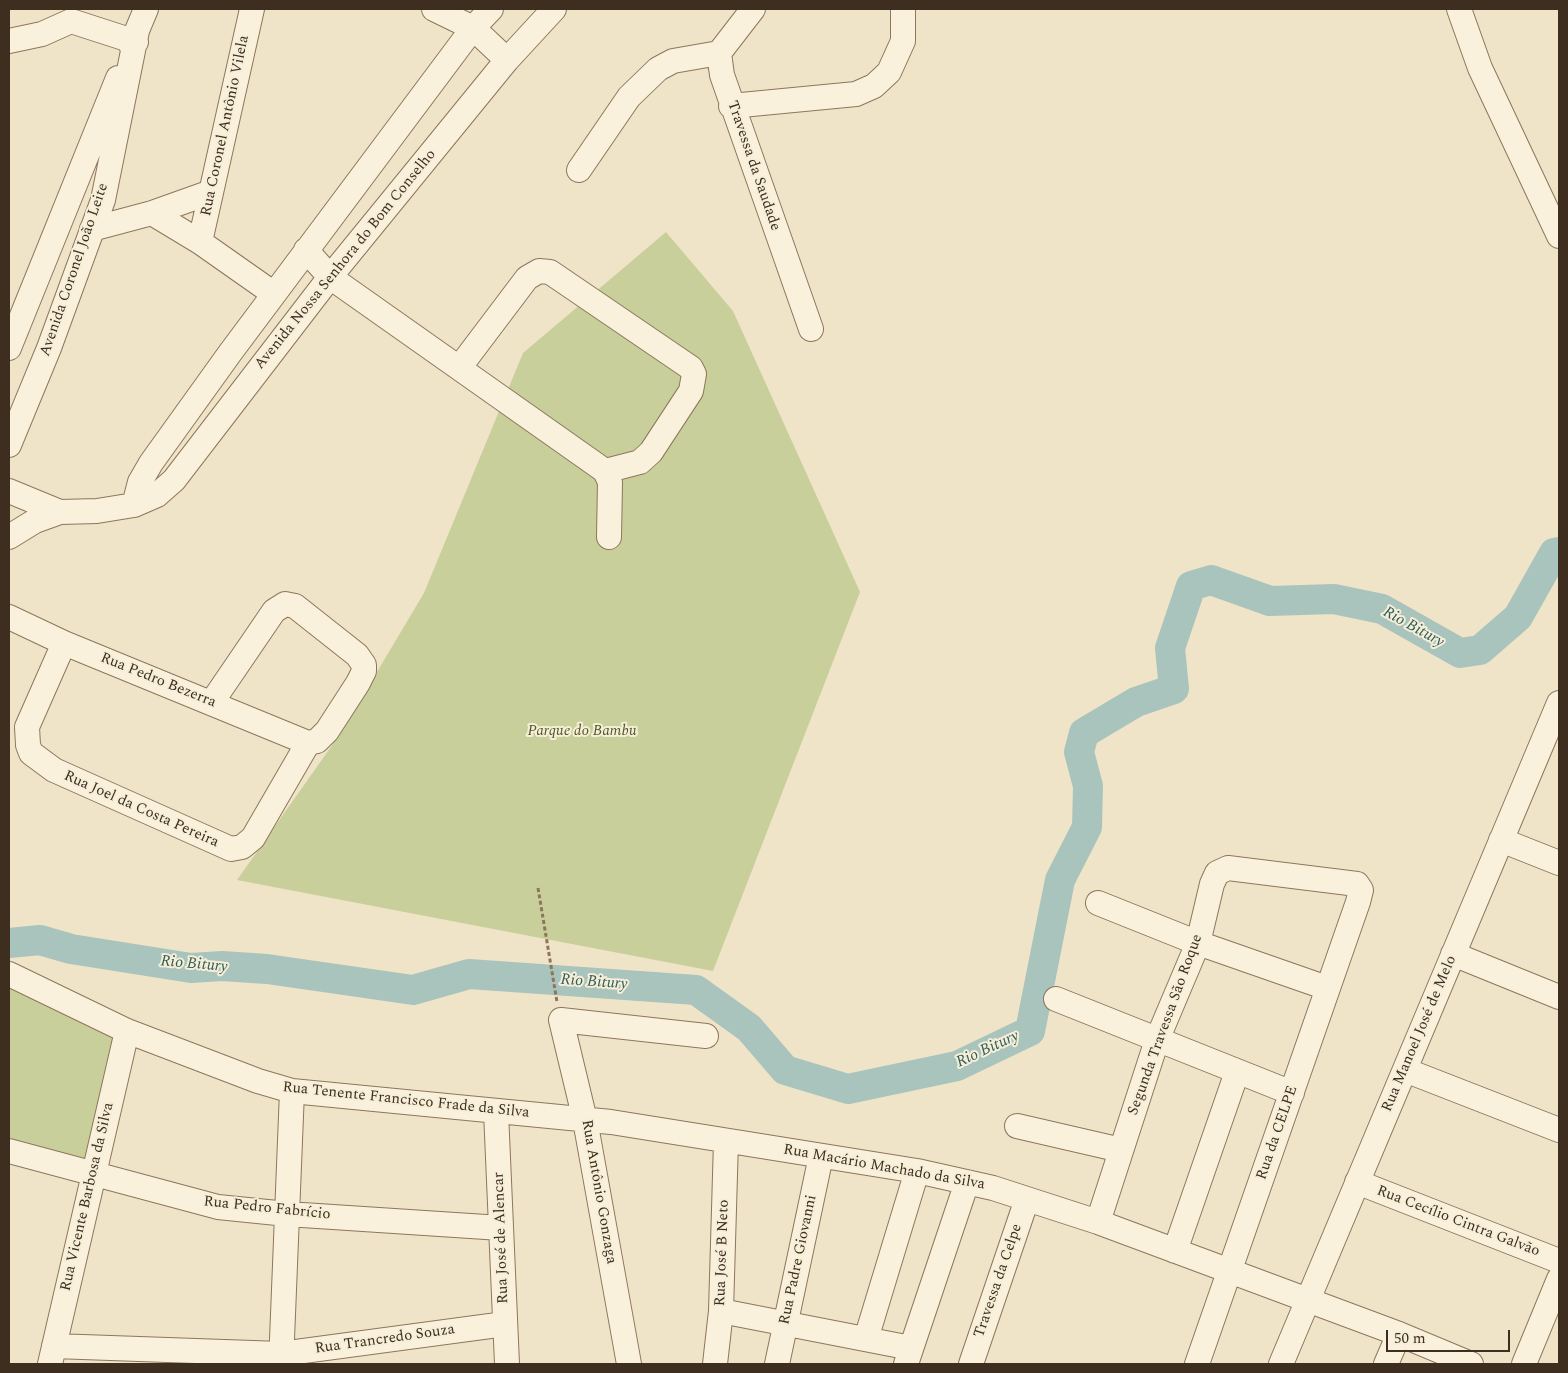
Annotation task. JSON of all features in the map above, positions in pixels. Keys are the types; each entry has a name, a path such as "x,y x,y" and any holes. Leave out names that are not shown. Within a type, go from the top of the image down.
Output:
{"street":[{"name":"Avenida Coronel João Leite","path":"9,348 146,9"},
{"name":"Rua Coronel Antônio Vilela","path":"200,242 252,9"},
{"path":"434,9 473,28 507,60"},
{"path":"134,505 140,482 151,463 306,250 473,28 491,9"},
{"name":"Avenida Nossa Senhora do Bom Conselho","path":"10,496 60,512 97,511 134,505 157,496 174,480 330,276 507,60 554,9"},
{"path":"579,170 629,97 658,70 674,61 719,53 753,9"},
{"path":"732,106 856,94 874,86 889,72 903,41 903,9"},
{"path":"1459,9 1480,68 1559,236"},
{"path":"9,41 42,34 71,21 135,38"},
{"name":"Avenida Coronel João Leite","path":"9,445 16,404 49,348 103,200 135,38"},
{"name":"Travessa da Saudade","path":"719,53 722,75 732,106 811,329"},
{"path":"92,229 152,213 211,192"},
{"path":"152,213 200,242 274,294"},
{"path":"306,250 330,276 605,471 610,482 609,537"},
{"path":"460,368 527,278 539,271 550,272 691,368 694,374 691,391 650,452 640,462 605,471"},
{"path":"9,537 36,521 60,512"},
{"name":"Rua Joel da Costa Pereira","path":"64,643 27,727 28,745 31,752 54,770 219,846 235,849 242,848 253,838 308,743 317,741 327,731 358,682 364,671 364,665 357,655 295,606 285,604 274,611 212,702"},
{"name":"Rua Pedro Bezerra","path":"9,618 64,643 212,702 308,743"},
{"name":"Rua Manoel José de Melo","path":"1280,1364 1502,840 1554,728 1559,703"},
{"path":"1502,840 1559,863"},
{"name":"Segunda Travessa São Roque","path":"1098,1222 1157,1040 1198,944 1212,884 1217,873 1228,868 1354,882 1360,886 1361,890 1358,902"},
{"name":"Rua da CELPE","path":"1197,1364 1231,1272 1358,902"},
{"path":"1098,903 1198,944 1327,988"},
{"path":"1454,954 1559,997"},
{"name":"Rua Tenente Francisco Frade da Silva","path":"9,974 127,1031 258,1081 292,1091 586,1120"},
{"path":"1056,999 1292,1093"},
{"path":"560,1014 706,1036"},
{"name":"Rua Antônio Gonzaga","path":"560,1014 586,1120 629,1364"},
{"name":"Rua Vicente Barbosa da Silva","path":"52,1355 127,1031"},
{"path":"1405,1070 1559,1130"},
{"path":"1175,1251 1237,1072"},
{"path":"281,1359 292,1091"},
{"name":"Rua José de Alencar","path":"496,1112 507,1364"},
{"name":"Rua Macário Machado da Silva","path":"586,1120 917,1171 967,1182 1098,1222 1399,1334 1471,1364"},
{"path":"1016,1126 1121,1150"},
{"name":"Rua José B Neto","path":"715,1364 721,1311 726,1141"},
{"name":"Rua Pedro Fabrício","path":"9,1151 93,1175 218,1206 287,1214 501,1228"},
{"name":"Rua Padre Giovanni","path":"778,1364 821,1156"},
{"path":"866,1339 917,1171"},
{"path":"721,1311 866,1339 909,1356 967,1182"},
{"name":"Rua Cecílio Cintra Galvão","path":"1357,1182 1559,1262"},
{"name":"Travessa da Celpe","path":"971,1364 1027,1199"},
{"path":"1524,1364 1559,1279"},
{"name":"Rua Trancredo Souza","path":"52,1355 281,1359 506,1324"},
{"path":"1386,1364 1399,1334"}],"path":[{"path":"538,888 560,1014"}],"green space":[{"name":"Parque do Bambu","path":"666,232 733,311 860,592 713,971 237,880 340,734 424,593 523,353"},
{"path":"9,976 123,1033 89,1169 9,1146"}],"waterway":[{"name":"Rio Bitury","path":"9,943 40,940 71,949 191,968 222,966 267,969 413,990 469,974 696,990 749,1028 785,1070 848,1089 957,1066 1030,1031 1060,880 1087,827 1088,786 1079,752 1084,733 1136,702 1174,689 1170,648 1191,586 1211,580 1270,601 1334,599 1382,609 1460,653 1480,650 1518,617 1554,553 1559,552"}]}
